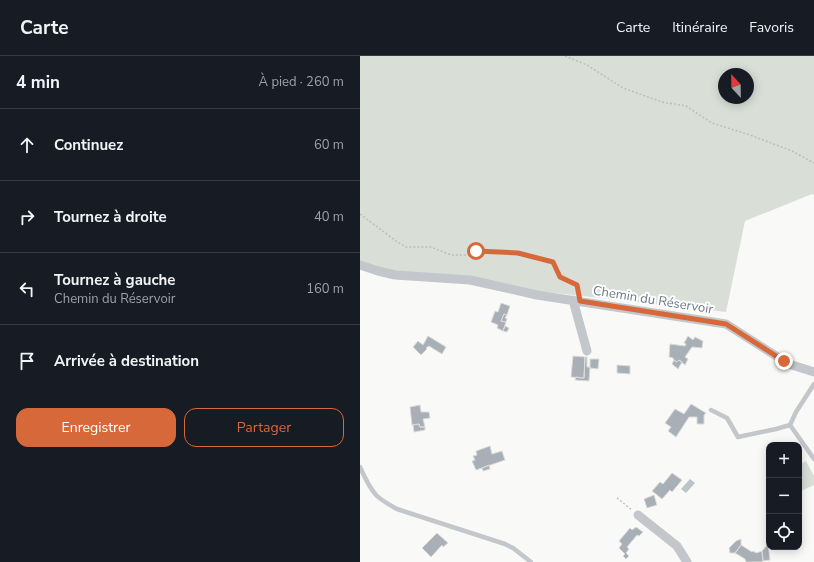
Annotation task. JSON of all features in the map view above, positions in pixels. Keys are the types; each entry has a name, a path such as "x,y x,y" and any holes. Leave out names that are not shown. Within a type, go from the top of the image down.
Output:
{"street":[{"name":"Chemin du Réservoir","path":"360,265 395,275 470,280 537,295 726,324 784,361 814,372"},
{"path":"576,301 587,350"},
{"path":"638,515 677,546 687,562"}],"lane":[{"path":"711,410 727,418 738,437 776,429 790,424 814,384"},
{"path":"790,424 814,459"},
{"path":"360,467 366,480 376,495 398,509 505,544 513,548 531,562"}],"path":[{"path":"565,56 587,65 623,88 662,102 686,106 712,123 750,135 792,151 814,163"},
{"path":"360,214 406,247 431,247 451,255 468,255 476,251 518,253 553,262 560,277 577,285 576,301"},
{"path":"617,498 638,515"}],"shaded area":[{"path":"360,56 814,56 814,195 812,194 745,221 726,312 393,275 360,263"},
{"path":"806,461 814,476 814,485 802,491 802,478 802,463"},
{"path":"690,479 695,483 686,493 681,489"}],"building":[{"path":"501,303 510,306 507,315 504,314 501,321 506,322 503,331 497,328 498,325 491,322 495,311 498,312"},
{"path":"504,314 507,315 505,318 507,319 506,322 501,321"},
{"path":"505,326 509,328 507,332 503,331"},
{"path":"428,336 446,347 442,354 429,346 421,355 413,347 418,341 423,345"},
{"path":"688,336 693,340 695,337 703,341 702,348 692,347 685,357 688,359 685,365 679,360 677,362 673,358 669,357 670,344 685,346 686,344 684,343"},
{"path":"573,356 585,357 584,378 571,377"},
{"path":"585,357 587,357 587,367 590,367 589,381 575,380 576,377 584,378"},
{"path":"590,359 599,359 598,369 590,368"},
{"path":"674,360 677,362 679,360 682,362 678,369 672,364"},
{"path":"617,365 630,366 630,374 617,373"},
{"path":"691,404 706,413 704,415 704,424 697,424 697,417 689,417 676,437 668,431 671,427 665,423 675,409 684,414"},
{"path":"420,405 421,412 429,412 430,418 423,419 425,427 420,427 419,424 412,425 410,407"},
{"path":"419,424 420,427 425,427 425,430 414,432 413,425"},
{"path":"490,446 492,454 502,451 505,460 476,470 472,461 475,460 473,456 477,455 476,451"},
{"path":"489,465 490,469 483,471 482,468"},
{"path":"672,473 682,480 672,492 670,490 662,499 652,491 660,482 663,484"},
{"path":"654,495 657,505 647,508 644,499"},
{"path":"636,527 643,532 639,536 637,535 627,547 629,549 626,553 629,556 626,559 623,556 625,554 619,548 622,544 619,541 630,528 632,530"},
{"path":"437,533 448,543 443,547 442,545 431,557 422,548"},
{"path":"741,539 741,545 735,553 730,553 729,548 736,541"},
{"path":"741,545 752,552 753,551 756,553 762,551 763,562 746,562 745,559 735,553"},
{"path":"766,546 766,550 769,550 770,560 763,561 762,551"}],"route":[{"path":"476,251 518,253 553,262 560,277 577,285 580,301 726,324 784,361"}]}
